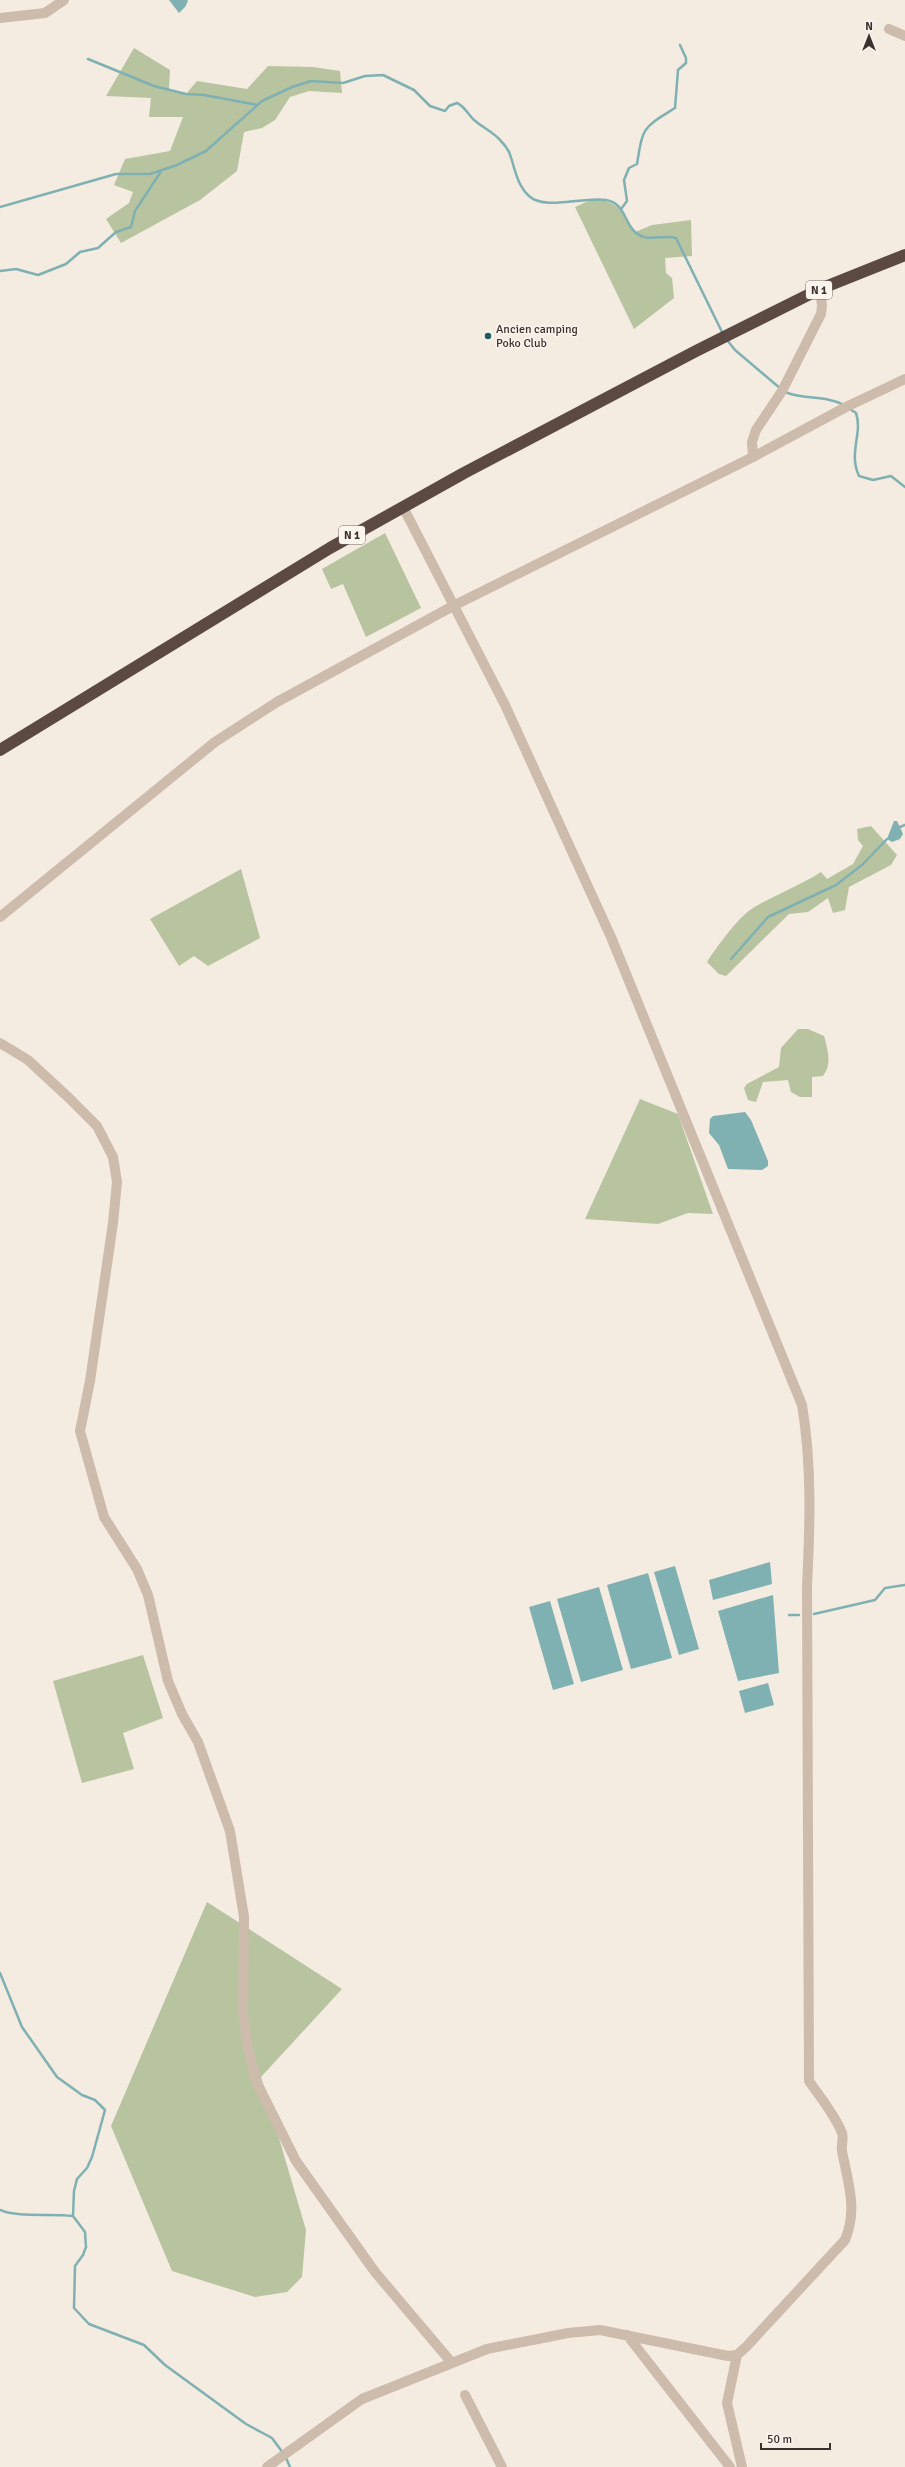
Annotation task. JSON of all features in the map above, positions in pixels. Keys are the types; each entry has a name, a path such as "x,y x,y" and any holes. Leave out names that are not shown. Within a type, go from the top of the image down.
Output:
{"highway":[{"name":"N 1","path":"0,750 330,548 402,507 544,430 820,289 905,255"}],"street":[{"path":"0,18 45,13 64,0"},
{"path":"889,29 905,36"},
{"path":"753,456 752,442 756,430 782,391 820,314 822,306 820,289"},
{"path":"0,917 232,730 310,682 453,606 753,456 846,407 905,379"},
{"path":"267,2467 362,2399 487,2349 568,2333 600,2330 627,2334 704,2353 728,2356 736,2355 746,2347 845,2240 851,2226 853,2208 850,2181 841,2149 843,2134 809,2081 807,1586 810,1523 806,1428 802,1405 611,937 505,705 402,507"},
{"path":"0,1043 28,1060 97,1126 113,1157 117,1182 113,1223 90,1381 80,1431 104,1517 137,1569 148,1595 168,1681 182,1714 198,1742 230,1831 244,1917 243,2012 247,2043 256,2081 296,2161 375,2272 452,2363"},
{"path":"627,2334 730,2467"},
{"path":"736,2355 727,2403 742,2467"},
{"path":"465,2395 502,2467"}],"green space":[{"path":"134,48 170,70 169,90 186,94 197,81 247,89 268,66 313,67 340,71 342,93 309,91 290,97 275,120 262,128 244,132 237,171 200,200 121,243 106,219 129,203 133,192 114,185 125,159 170,151 183,117 149,117 151,98 106,96"},
{"path":"593,199 602,200 615,205 623,213 635,232 652,225 691,220 692,256 665,258 666,273 672,278 674,298 634,329 575,207"},
{"path":"385,533 421,608 366,637 343,584 331,589 322,569"},
{"path":"871,826 897,855 891,865 849,887 845,910 833,913 828,898 808,912 789,914 726,976 719,974 707,962 734,925 747,912 821,872 827,879 853,864 863,846 858,840 857,829"},
{"path":"241,869 260,938 208,966 194,956 179,966 150,919"},
{"path":"798,1029 808,1029 824,1036 827,1047 828,1067 823,1076 812,1077 812,1097 800,1097 791,1092 788,1080 763,1082 756,1102 748,1100 744,1088 747,1084 779,1067 781,1048"},
{"path":"640,1099 678,1114 713,1214 688,1213 658,1224 585,1219"},
{"path":"143,1655 163,1718 123,1733 134,1769 82,1783 53,1681"},
{"path":"207,1902 342,1989 261,2077 306,2230 302,2277 287,2292 255,2297 172,2271 111,2126"}],"water":[{"path":"169,0 187,0 188,1 179,13"},
{"path":"894,821 897,821 903,834 900,839 892,842 887,839"},
{"path":"745,1112 751,1120 768,1161 768,1166 762,1170 728,1169 719,1145 709,1133 710,1119 713,1116"},
{"path":"770,1562 772,1584 713,1600 709,1580"},
{"path":"675,1566 699,1649 679,1655 654,1572"},
{"path":"648,1573 672,1658 631,1669 607,1585"},
{"path":"599,1587 623,1670 581,1682 557,1599"},
{"path":"773,1595 779,1673 738,1681 718,1611"},
{"path":"550,1601 574,1684 553,1690 529,1607"},
{"path":"768,1683 774,1705 745,1713 739,1691"}],"waterway":[{"path":"621,209 627,201 624,180 629,168 637,164 641,142 646,129 650,124 675,108 678,70 686,63 686,58 680,45"},
{"path":"88,59 154,86 186,94 204,95 258,105"},
{"path":"0,207 116,174 150,174 177,165 206,151 262,101 292,87 311,81 343,83 365,76 383,75 414,90 430,106 445,111 449,106 457,103 462,106 474,120 494,134 505,146 509,152 521,186 529,196 536,200 555,203 597,199 606,200 612,202 621,209 631,228 639,235 649,238 676,238 723,334"},
{"path":"0,271 16,269 38,275 66,264 80,252 98,248 116,232 131,227 135,211 162,170"},
{"path":"727,340 735,350 781,389"},
{"path":"785,392 799,396 830,400 844,405"},
{"path":"850,409 856,413 858,421 855,459 859,476 873,480 891,476 905,487"},
{"path":"900,827 905,825"},
{"path":"731,959 768,917 836,885 862,865 887,839"},
{"path":"814,1614 875,1600 885,1588 905,1585"},
{"path":"789,1615 799,1615"},
{"path":"0,1973 22,2027 57,2077 82,2095 95,2100 105,2110 92,2157 87,2168 77,2179 74,2191 73,2216 85,2232 86,2247 83,2255 75,2266 74,2308 89,2324 144,2345 165,2365 246,2424 272,2438 283,2453"},
{"path":"0,2210 25,2215 73,2216"},
{"path":"286,2458 290,2467"}],"place":[{"name":"Ancien camping Poko Club","path":"488,336"}]}
